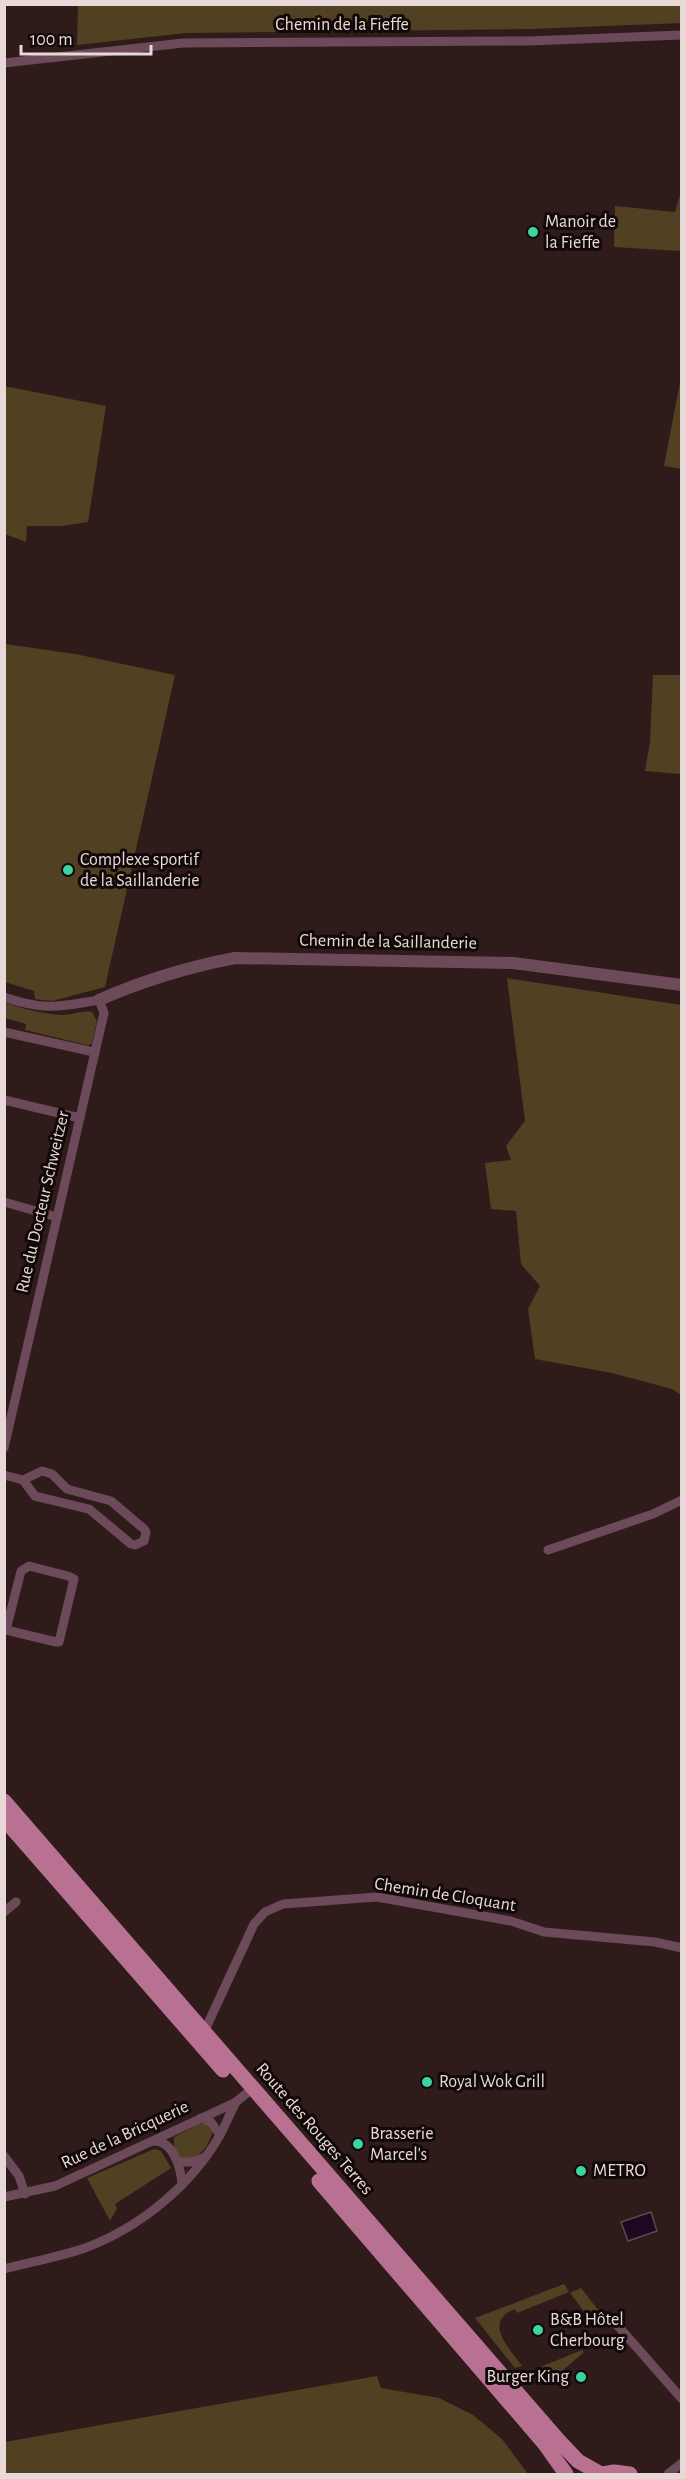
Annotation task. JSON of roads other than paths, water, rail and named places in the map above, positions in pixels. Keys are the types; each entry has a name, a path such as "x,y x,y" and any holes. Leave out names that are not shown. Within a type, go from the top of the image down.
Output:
{"main road":[{"name":"Route des Rouges Terres","path":"4,1801 204,2032 244,2095 559,2441 578,2461 602,2475"},
{"name":"Route des Rouges Terres","path":"4,1819 544,2443 566,2475"},
{"path":"602,2475 614,2472 630,2475"}],"street":[{"name":"Chemin de la Fieffe","path":"4,63 183,43 529,41 681,35"},
{"name":"Chemin de la Saillanderie","path":"99,1000 112,993 202,964 235,958 513,963 681,985"},
{"path":"4,997 46,1008 65,1007 99,1000"},
{"name":"Rue du Docteur Schweitzer","path":"4,1448 104,1013 99,1000"},
{"path":"4,1032 94,1052"},
{"path":"4,1100 80,1118"},
{"path":"4,1202 57,1217"},
{"path":"4,1475 22,1480 35,1496 92,1511 131,1544 135,1545 144,1541 146,1532 144,1529 111,1501 67,1489 52,1474 42,1470 22,1480"},
{"path":"548,1550 653,1514 681,1500"},
{"path":"29,1566 68,1576 74,1580 59,1642 5,1630 21,1571 29,1566"},
{"name":"Chemin de Cloquant","path":"204,2032 254,1924 265,1912 283,1904 377,1897 511,1921 544,1932 655,1942 681,1948"},
{"path":"4,1912 16,1902"},
{"path":"4,2269 65,2254 107,2238 140,2219 182,2185 205,2157 244,2095"},
{"name":"Rue de la Bricquerie","path":"4,2197 55,2186 175,2131 244,2095"},
{"path":"201,2118 211,2122 220,2135"},
{"path":"171,2151 170,2142 175,2131"},
{"path":"152,2141 165,2144 179,2162 182,2185"},
{"path":"4,2156 19,2176 25,2194"},
{"path":"179,2162 192,2162 205,2157"},
{"path":"611,2318 681,2399"},
{"path":"668,2474 681,2463"}],"place":[{"name":"Manoir de la Fieffe","path":"533,232"},
{"name":"Complexe sportif de la Saillanderie","path":"68,870"},
{"name":"Royal Wok Grill","path":"427,2082"},
{"name":"Brasserie Marcel's","path":"358,2144"},
{"name":"METRO","path":"581,2171"},
{"name":"B&B Hôtel Cherbourg","path":"538,2330"},
{"name":"Burger King","path":"581,2377"}]}
